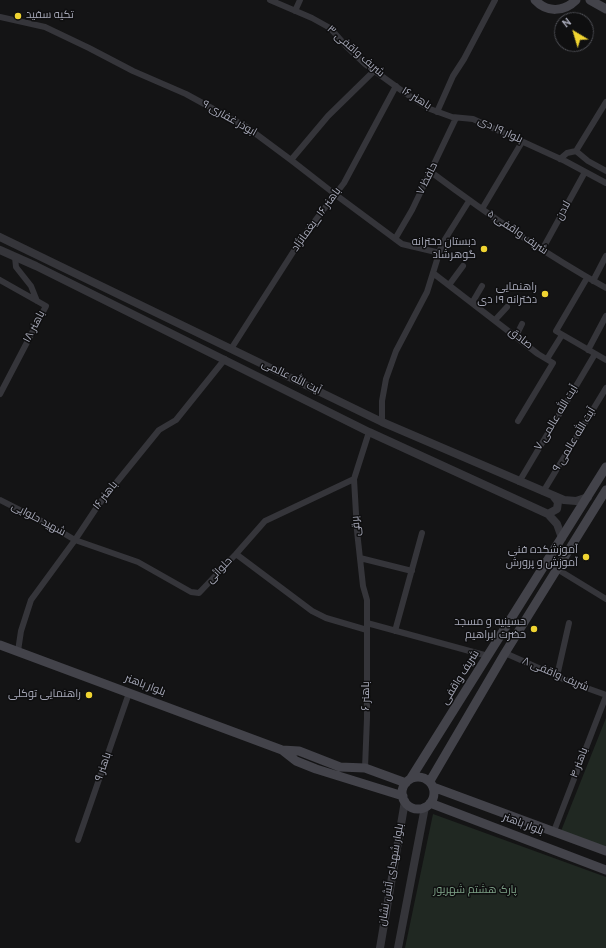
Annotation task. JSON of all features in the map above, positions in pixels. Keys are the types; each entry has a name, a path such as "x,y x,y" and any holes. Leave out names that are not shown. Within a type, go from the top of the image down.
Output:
{"main road":[{"path":"535,0 538,4 553,10 562,9 569,6 576,0"},
{"path":"590,0 605,8"},
{"name":"شریف واقفی","path":"408,780 488,656 606,467"},
{"path":"431,784 505,653 606,490"},
{"name":"بلوار باهنر","path":"0,645 282,750 299,752 340,767 365,768 408,780"},
{"name":"بلوار باهنر","path":"282,750 296,761 404,799"},
{"path":"417,776 424,778 431,784 434,792 433,798 428,805 418,809 410,806 404,799 403,789 408,780 417,776"},
{"name":"بلوار باهنر","path":"431,784 606,851"},
{"name":"بلوار باهنر","path":"428,805 606,870"}],"street":[{"name":"شریف واقفی ۳","path":"270,0 312,18 330,28 347,47 396,86"},
{"path":"295,11 300,0"},
{"path":"437,112 453,76 464,59 495,0"},
{"name":"ابوذر غفاری ۹","path":"0,17 45,27 133,71 186,94 248,128 402,244 440,253"},
{"path":"291,160 328,116 375,70"},
{"name":"باهنر ۱۶","path":"396,86 437,112"},
{"name":"باهنر ۱۶ _یغمانژاد","path":"231,349 304,235 344,183 396,86"},
{"path":"560,159 567,153 576,151 606,102"},
{"name":"بلوار ۱۹ دی","path":"437,112 456,118 464,117 473,119 560,159 606,183"},
{"name":"حافظ ۷","path":"395,239 432,172 456,118"},
{"path":"482,209 522,142"},
{"path":"576,151 588,161 606,172"},
{"name":"شریف واقفی ۵","path":"432,172 469,200 567,267 606,288"},
{"name":"لادن","path":"542,250 584,172"},
{"path":"382,422 382,401 386,379 396,351 427,292 442,244 469,200"},
{"name":"آیت الله عالمی","path":"0,237 41,255 382,422 564,500 576,501 588,497"},
{"name":"آیت الله عالمی","path":"0,250 36,266 225,359 369,432 548,514"},
{"path":"36,266 41,255"},
{"path":"606,256 556,331 606,360"},
{"path":"16,257 16,266 31,286 37,301"},
{"path":"449,285 463,266"},
{"name":"صادق","path":"433,273 547,359"},
{"name":"باهنر ۱۸","path":"0,280 46,306 0,394"},
{"path":"472,303 482,286"},
{"path":"495,320 507,307"},
{"path":"588,350 606,316"},
{"path":"516,336 522,324"},
{"path":"518,421 553,362 547,359 562,335"},
{"name":"آیت الله عالمی ۷","path":"519,482 595,354"},
{"name":"باهنر ۱۶","path":"18,651 21,631 31,600 75,540 99,504 159,430 176,420 225,359"},
{"name":"آیت الله عالمی ۹","path":"543,492 606,388"},
{"name":"برقی","path":"366,623 367,600 363,586 354,479 369,432"},
{"name":"حلوائی","path":"75,540 138,562 191,592 199,592 236,554 265,521 354,479"},
{"path":"554,496 558,502 557,508 548,514 557,524 562,538"},
{"name":"شهید حلوایی","path":"0,500 75,540"},
{"path":"395,631 422,532"},
{"path":"236,554 312,611 326,618 367,630"},
{"path":"360,558 412,571"},
{"path":"557,569 606,599"},
{"path":"366,623 488,656"},
{"name":"باهنر ۶","path":"365,768 367,718 366,623"},
{"path":"557,676 569,624"},
{"name":"شریف واقفی ۸","path":"505,653 557,676 606,695"},
{"name":"باهنر ۹","path":"78,840 129,693"},
{"name":"باهنر ۴","path":"554,831 606,695"},
{"name":"بلوار شهدای آتش نشان","path":"380,948 404,799"},
{"name":"بلوار شهدای آتش نشان","path":"398,948 428,805"}],"green space":[{"path":"606,718 606,848 561,831"},
{"name":"پارک هشتم شهریور","path":"433,814 606,877 606,948 405,948"}],"place":[{"name":"تکیه سفید","path":"18,16"},
{"name":"دبستان دخترانه گوهرشاد","path":"484,249"},
{"name":"راهنمایی دخترانه ۱۹ دی","path":"545,294"},
{"name":"آموزشکده فنی آموزش و پرورش","path":"586,557"},
{"name":"حسینیه و مسجد حضرت ابراهیم","path":"534,629"},
{"name":"راهنمایی توکلی","path":"89,695"}]}
